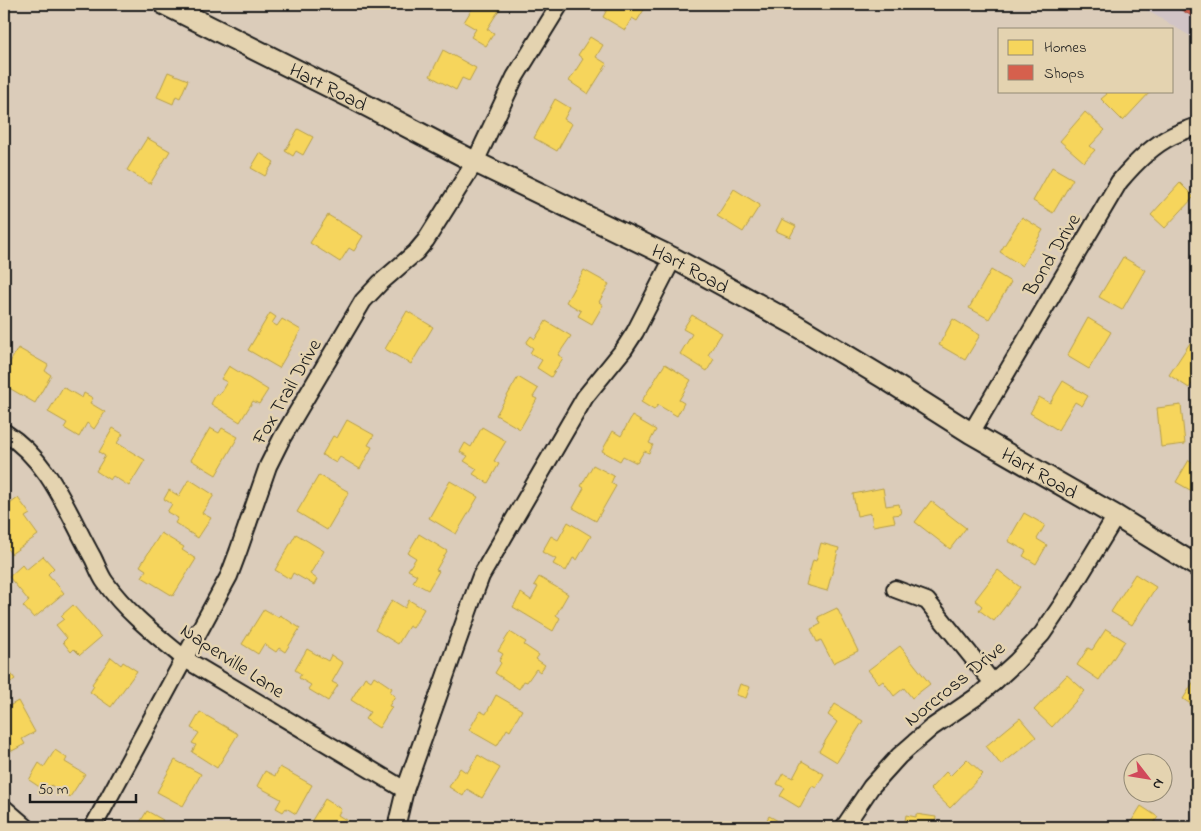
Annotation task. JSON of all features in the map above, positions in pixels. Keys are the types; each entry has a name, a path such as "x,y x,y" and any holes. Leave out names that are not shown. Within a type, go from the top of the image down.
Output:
{"street":[{"name":"Hart Road","path":"164,4 347,95 475,162 673,258 796,325 971,433 1116,516 1197,566"},
{"name":"Fox Trail Drive","path":"93,827 229,576 268,466 282,438 363,301 380,283 416,252 426,240 475,162 515,77 560,4"},
{"name":"Bond Drive","path":"971,433 1119,182 1135,163 1154,147 1171,136 1197,126"},
{"path":"397,827 405,790 474,592 585,397 624,349 673,258"},
{"name":"Naperville Lane","path":"4,432 29,452 42,466 53,482 105,582 128,609 156,635 184,658 405,790"},
{"name":"Norcross Drive","path":"844,827 871,787 899,756 931,728 979,695 1016,662 1042,634 1064,603 1116,516"},
{"path":"895,589 927,601 993,683"},
{"path":"4,808 26,827"}],"shaded area":[{"path":"1136,4 1197,4 1197,40"}],"building: Homes":[{"path":"475,4 496,4 501,7 487,29 494,33 486,46 471,37 476,29 464,22"},
{"path":"610,4 639,4 645,8 637,21 632,18 625,30 603,17"},
{"path":"590,37 603,45 596,57 607,64 588,94 569,81 583,59 578,55"},
{"path":"443,50 476,68 469,81 462,78 456,90 430,76"},
{"path":"168,72 188,80 180,98 176,96 173,104 157,97"},
{"path":"1105,92 1150,92 1123,121 1101,99 1107,94"},
{"path":"555,99 570,108 564,119 572,124 557,151 534,138"},
{"path":"1085,112 1105,130 1090,146 1095,150 1084,162 1060,141"},
{"path":"298,129 313,137 303,155 296,151 293,156 285,151"},
{"path":"147,138 170,151 150,184 127,170"},
{"path":"260,153 274,162 265,176 251,168"},
{"path":"1052,167 1073,179 1053,213 1033,201"},
{"path":"1180,183 1194,197 1165,228 1151,215"},
{"path":"734,189 760,205 743,232 717,216"},
{"path":"328,215 363,236 354,251 349,248 340,262 310,243"},
{"path":"1022,217 1043,230 1022,266 1000,252"},
{"path":"782,219 796,226 790,237 776,231"},
{"path":"1123,257 1145,270 1122,310 1099,297"},
{"path":"584,270 609,284 599,302 603,305 592,324 578,316 581,311 566,302"},
{"path":"991,270 1011,282 989,319 969,308"},
{"path":"407,311 433,327 411,364 385,349"},
{"path":"270,313 276,317 272,323 277,326 282,319 301,330 279,368 248,350"},
{"path":"692,315 722,333 708,355 714,359 707,371 680,354 692,334 683,329"},
{"path":"1088,318 1111,332 1089,369 1067,356"},
{"path":"953,319 980,335 965,360 939,345"},
{"path":"546,321 571,336 558,355 563,358 551,377 537,368 542,360 530,353 533,348 526,343 531,336 535,339"},
{"path":"1190,343 1197,347 1197,377 1189,388 1169,375"},
{"path":"18,348 48,365 45,371 51,375 35,403 4,385 4,373"},
{"path":"665,364 691,380 679,400 684,403 677,416 658,405 654,410 641,402"},
{"path":"229,366 268,390 259,404 253,401 240,422 211,404 216,394 219,395 227,382 221,379"},
{"path":"518,377 538,389 533,397 537,399 520,429 496,415"},
{"path":"1063,381 1088,396 1082,406 1075,402 1058,430 1030,413 1039,397 1050,403"},
{"path":"63,387 82,398 84,393 93,398 90,403 105,412 94,429 87,423 79,437 64,428 67,423 48,412"},
{"path":"1181,405 1185,444 1161,447 1157,408"},
{"path":"632,416 656,430 649,443 653,445 649,453 644,451 637,463 623,456 620,461 602,451 613,431 621,436"},
{"path":"347,420 374,435 368,445 372,447 360,469 340,457 336,463 322,455 333,436 337,438"},
{"path":"482,427 506,441 494,461 499,464 488,483 473,474 477,469 464,461 468,456 460,452 465,443 471,447"},
{"path":"113,428 123,434 117,443 145,460 129,486 113,476 110,480 96,471 105,456 99,452"},
{"path":"210,428 219,433 222,428 238,437 216,475 191,460"},
{"path":"1189,460 1197,465 1197,494 1176,482"},
{"path":"593,465 614,476 611,483 616,486 596,521 573,508 584,488 581,486"},
{"path":"319,475 349,492 327,530 297,512"},
{"path":"189,479 214,495 202,513 211,518 198,538 175,523 178,518 167,512 172,504 164,499 169,490 179,496"},
{"path":"450,481 478,497 456,534 429,518"},
{"path":"883,488 886,506 899,504 901,514 893,515 895,522 873,526 871,513 857,516 853,494"},
{"path":"18,498 30,514 25,517 38,535 11,554 4,544 4,501 7,506"},
{"path":"931,501 966,528 950,549 915,522"},
{"path":"1024,513 1045,525 1037,539 1047,545 1036,564 1023,556 1026,551 1008,541"},
{"path":"568,522 591,536 577,560 573,558 566,571 553,564 556,559 542,552 551,536 558,540"},
{"path":"161,533 184,547 182,550 196,559 173,596 142,577 146,570 140,566"},
{"path":"296,534 324,551 310,574 317,579 314,585 293,573 290,579 275,570"},
{"path":"419,534 447,551 436,570 439,571 428,590 413,582 417,575 408,570 416,558 408,553"},
{"path":"821,543 839,548 827,591 806,585 813,560 816,561"},
{"path":"43,556 54,568 48,574 64,593 34,618 23,606 29,601 9,577 22,565 26,570"},
{"path":"998,570 1020,587 994,621 979,610 982,606 975,600"},
{"path":"1135,574 1156,587 1132,625 1111,612"},
{"path":"539,577 568,594 556,615 560,618 553,631 513,607 521,593 531,600 538,587 534,585"},
{"path":"392,600 405,608 409,600 424,609 413,628 409,626 398,644 375,630"},
{"path":"73,605 101,637 80,655 74,649 71,652 63,642 67,638 56,625 64,619 61,616"},
{"path":"837,608 858,651 833,663 821,640 817,642 811,629 821,624 818,617"},
{"path":"264,609 278,617 280,615 300,628 285,652 279,648 276,652 264,644 258,654 242,644"},
{"path":"1106,629 1125,641 1099,680 1077,665 1088,648 1092,650"},
{"path":"510,632 526,642 524,645 539,655 536,659 545,665 540,672 536,669 527,682 524,681 519,689 495,673 501,663 499,661 503,654 498,651"},
{"path":"900,646 930,684 912,698 904,688 894,696 883,681 879,684 868,670"},
{"path":"307,649 328,661 331,655 343,663 332,682 338,685 328,701 308,689 311,685 299,678 301,674 295,670"},
{"path":"111,657 121,665 123,662 137,671 111,707 90,692 94,686 92,684"},
{"path":"4,664 15,679 4,687"},
{"path":"1067,675 1085,691 1052,727 1034,710"},
{"path":"374,676 392,688 390,692 395,696 389,706 392,707 379,728 365,719 370,712 351,700 365,677 371,681"},
{"path":"1194,681 1197,684 1197,708 1183,699"},
{"path":"740,684 750,687 746,698 736,695"},
{"path":"496,695 522,710 510,731 507,729 497,746 469,730 480,711 486,714"},
{"path":"18,701 35,732 22,739 25,744 12,751 4,737 4,709"},
{"path":"835,704 863,721 837,762 819,751 837,722 828,715"},
{"path":"200,712 238,734 217,768 192,752 196,745 192,743 199,733 191,728"},
{"path":"1020,718 1036,737 1001,765 986,746"},
{"path":"55,750 67,758 65,762 85,774 70,797 51,785 47,792 29,780 39,763 44,767"},
{"path":"478,755 500,768 482,798 467,789 463,796 449,787 460,768 467,773"},
{"path":"967,759 983,774 950,808 930,789 946,772 950,776"},
{"path":"175,760 201,774 183,806 157,792"},
{"path":"802,761 824,774 816,788 812,786 800,808 780,796 785,788 777,784 783,773 793,778"},
{"path":"280,767 312,785 296,814 286,808 283,812 276,808 281,799 257,786 265,771 275,776"},
{"path":"325,799 341,809 338,815 357,827 308,827"},
{"path":"1141,806 1158,817 1151,827 1133,827 1129,825"},
{"path":"147,811 163,820 160,825 163,827 137,827"},
{"path":"916,814 936,817 935,825 930,827 904,827 906,815 916,817"},
{"path":"769,816 790,827 763,827"}],"building: Shops":[{"path":"1171,4 1197,4 1197,19"}]}
